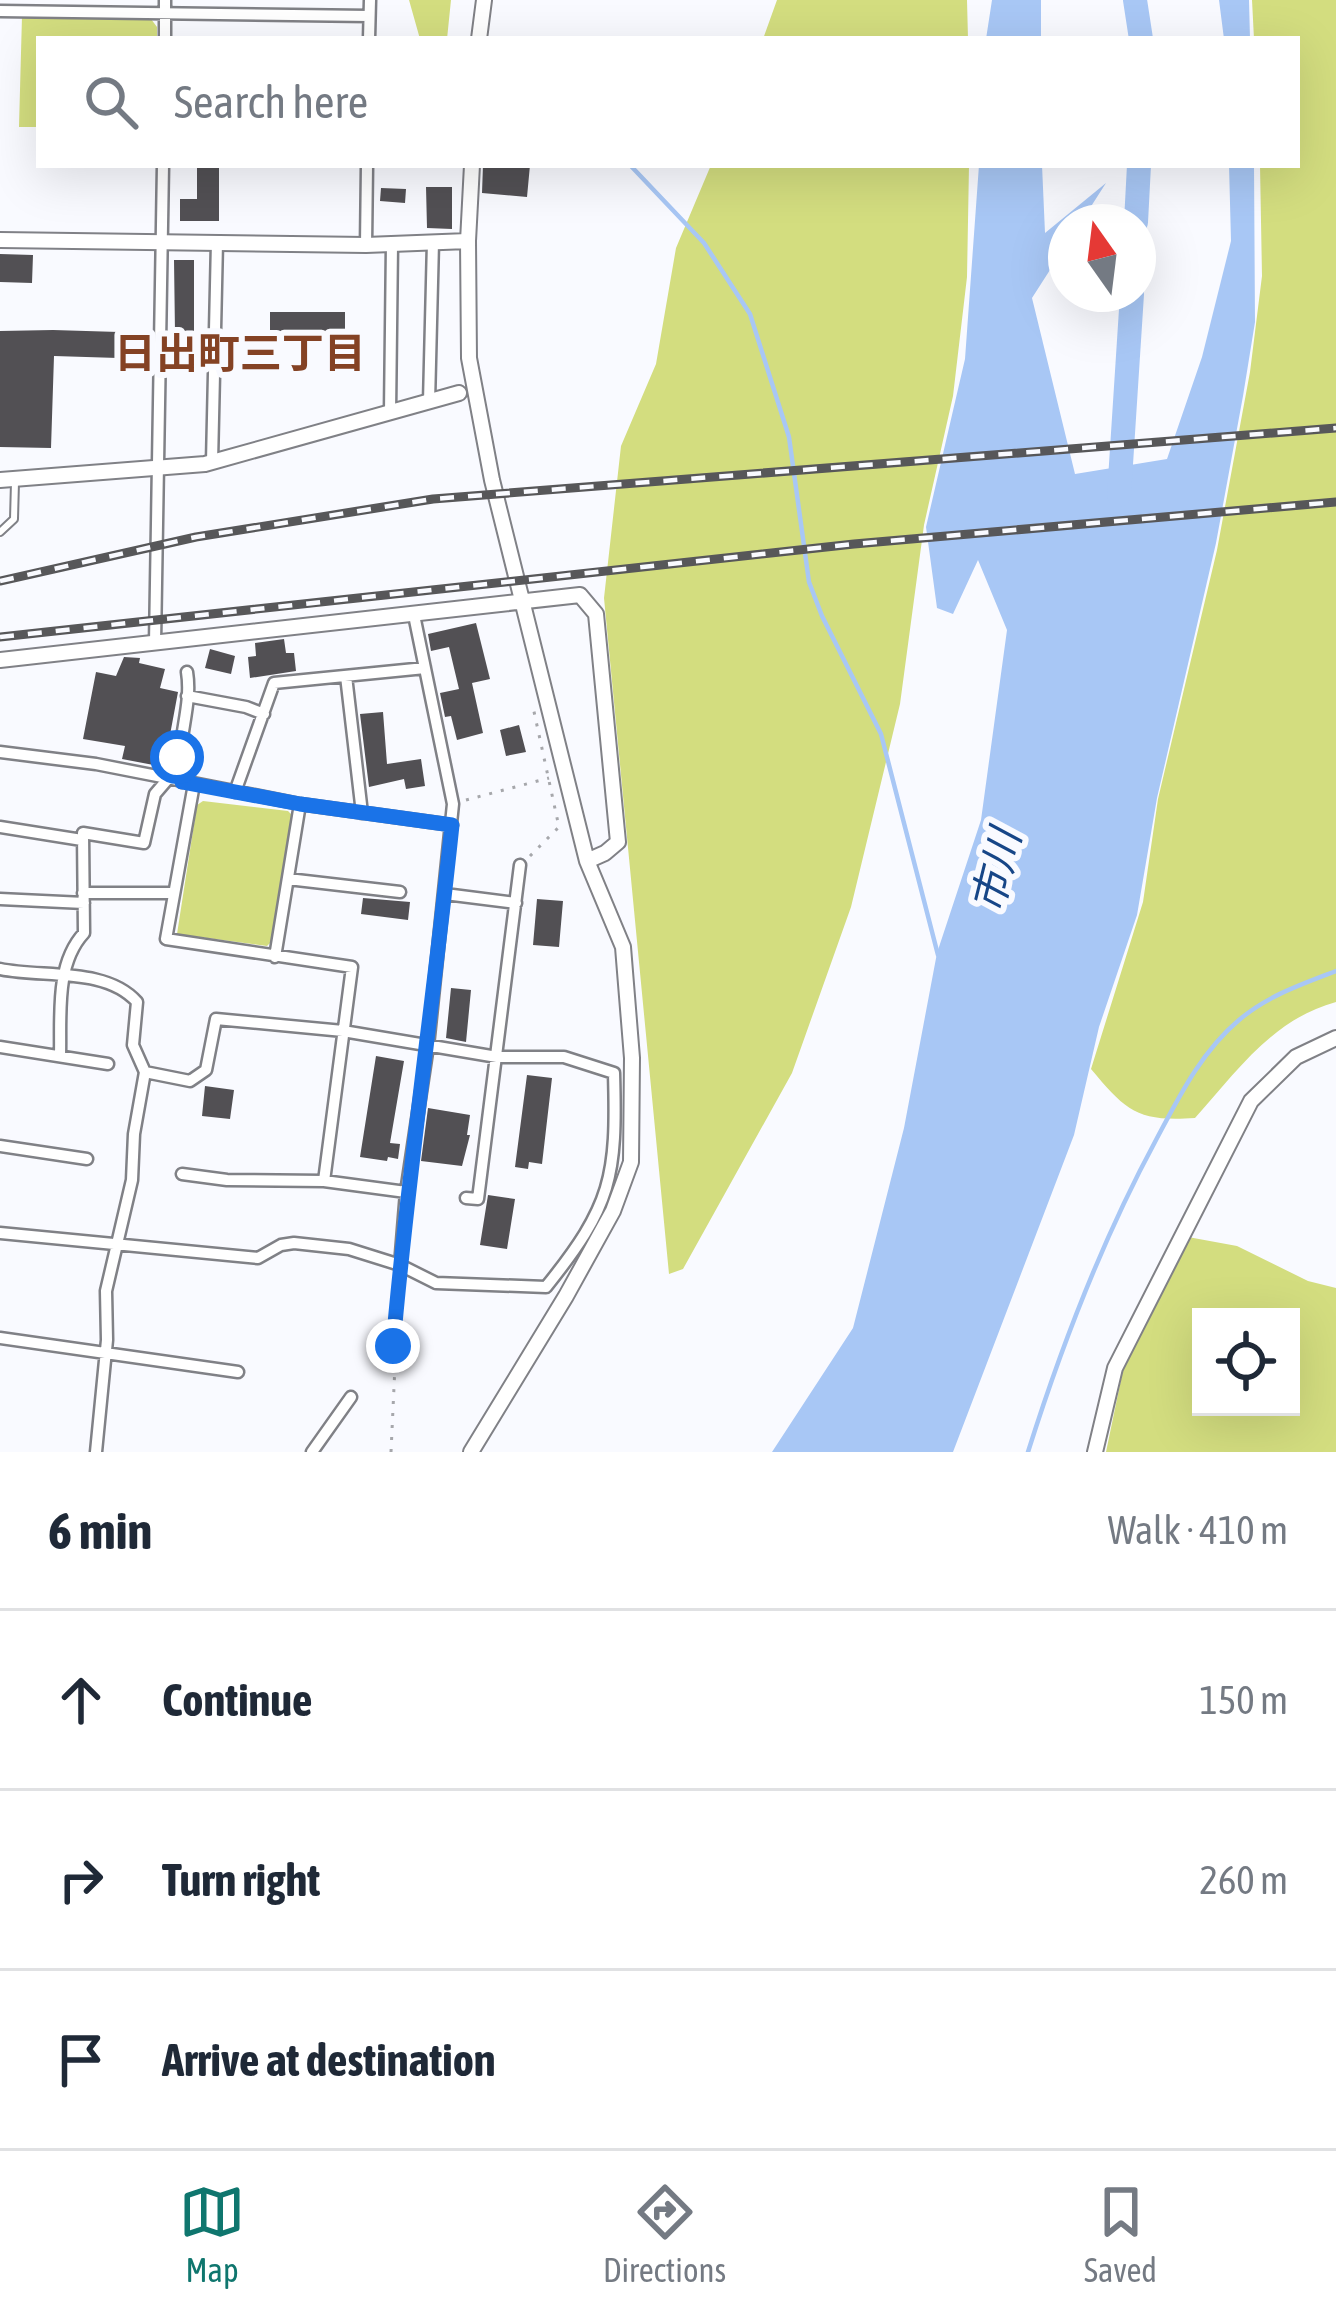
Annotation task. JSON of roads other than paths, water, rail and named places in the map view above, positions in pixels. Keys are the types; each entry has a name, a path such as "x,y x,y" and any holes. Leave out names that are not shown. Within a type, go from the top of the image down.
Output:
{"street":[{"path":"165,0 165,36"},
{"path":"369,36 370,0"},
{"path":"479,35 480,0"},
{"path":"0,11 73,6 165,16 369,16"},
{"path":"155,643 163,168"},
{"path":"366,244 367,168"},
{"path":"471,1452 566,1296 631,1162 632,1058 623,947 587,861 492,480 469,358 472,168"},
{"path":"0,240 468,242"},
{"path":"212,462 217,242"},
{"path":"429,402 433,242"},
{"path":"390,413 392,244"},
{"path":"7,479 212,462 459,393"},
{"path":"0,660 580,595 596,614 618,842 587,861"},
{"path":"400,1265 453,804 414,615"},
{"path":"235,792 274,683 425,668"},
{"path":"187,672 177,757 188,783 166,939 352,967 324,1181"},
{"path":"346,676 362,813"},
{"path":"187,696 246,706 263,714"},
{"path":"0,752 452,825"},
{"path":"60,1056 62,981 74,944 84,933 83,832 144,843 154,794 167,780"},
{"path":"275,957 300,804"},
{"path":"0,827 82,840"},
{"path":"466,1198 478,1199 520,865"},
{"path":"288,879 400,892"},
{"path":"0,899 174,893"},
{"path":"445,894 516,903"},
{"path":"0,969 126,989 137,1002 133,1045 145,1072 132,1180 106,1291 96,1452"},
{"path":"0,1233 258,1258 294,1243 350,1250 436,1282 546,1287 607,1210 615,1136 614,1073 564,1057 497,1057 343,1031 216,1019 206,1070 190,1081 145,1072"},
{"path":"1095,1452 1115,1368 1252,1101 1296,1057 1336,1038"},
{"path":"0,1047 108,1064"},
{"path":"0,1146 87,1160"},
{"path":"182,1174 227,1180 324,1181 406,1192"},
{"path":"0,1338 238,1372"},
{"path":"312,1452 351,1397"}],"lane":[{"path":"0,532 14,519 7,479"}],"water":[{"path":"992,0 1041,0 1041,36 986,36"},
{"path":"1219,0 1249,0 1250,36 1224,36"},
{"path":"979,168 1042,168 1048,273 1032,298 1075,474 1167,459 1202,357 1231,241 1229,168 1254,168 1255,322 1216,543 1157,798 1137,915 1099,1027 1074,1135 953,1452 772,1452 853,1328 904,1128 937,953 981,820 1007,630 978,560 953,614 937,608 926,527 965,359"},
{"path":"1106,183 1093,204 1080,204"}],"waterway":[{"name":"市川","path":"1135,0 1141,36"},
{"path":"633,168 704,243 750,314 789,437 809,582 881,734 938,955"},
{"name":"市川","path":"1137,204 1139,168"},
{"name":"市川","path":"1119,495 1131,312"},
{"path":"1028,1452 1101,1254 1192,1076 1213,1046 1250,1012 1285,991 1336,971"}],"railway":[{"path":"0,581 196,537 433,499 1336,428"},
{"path":"0,637 854,544 1336,502"}],"district":[{"name":"日出町三丁目","path":"240,353"}]}
